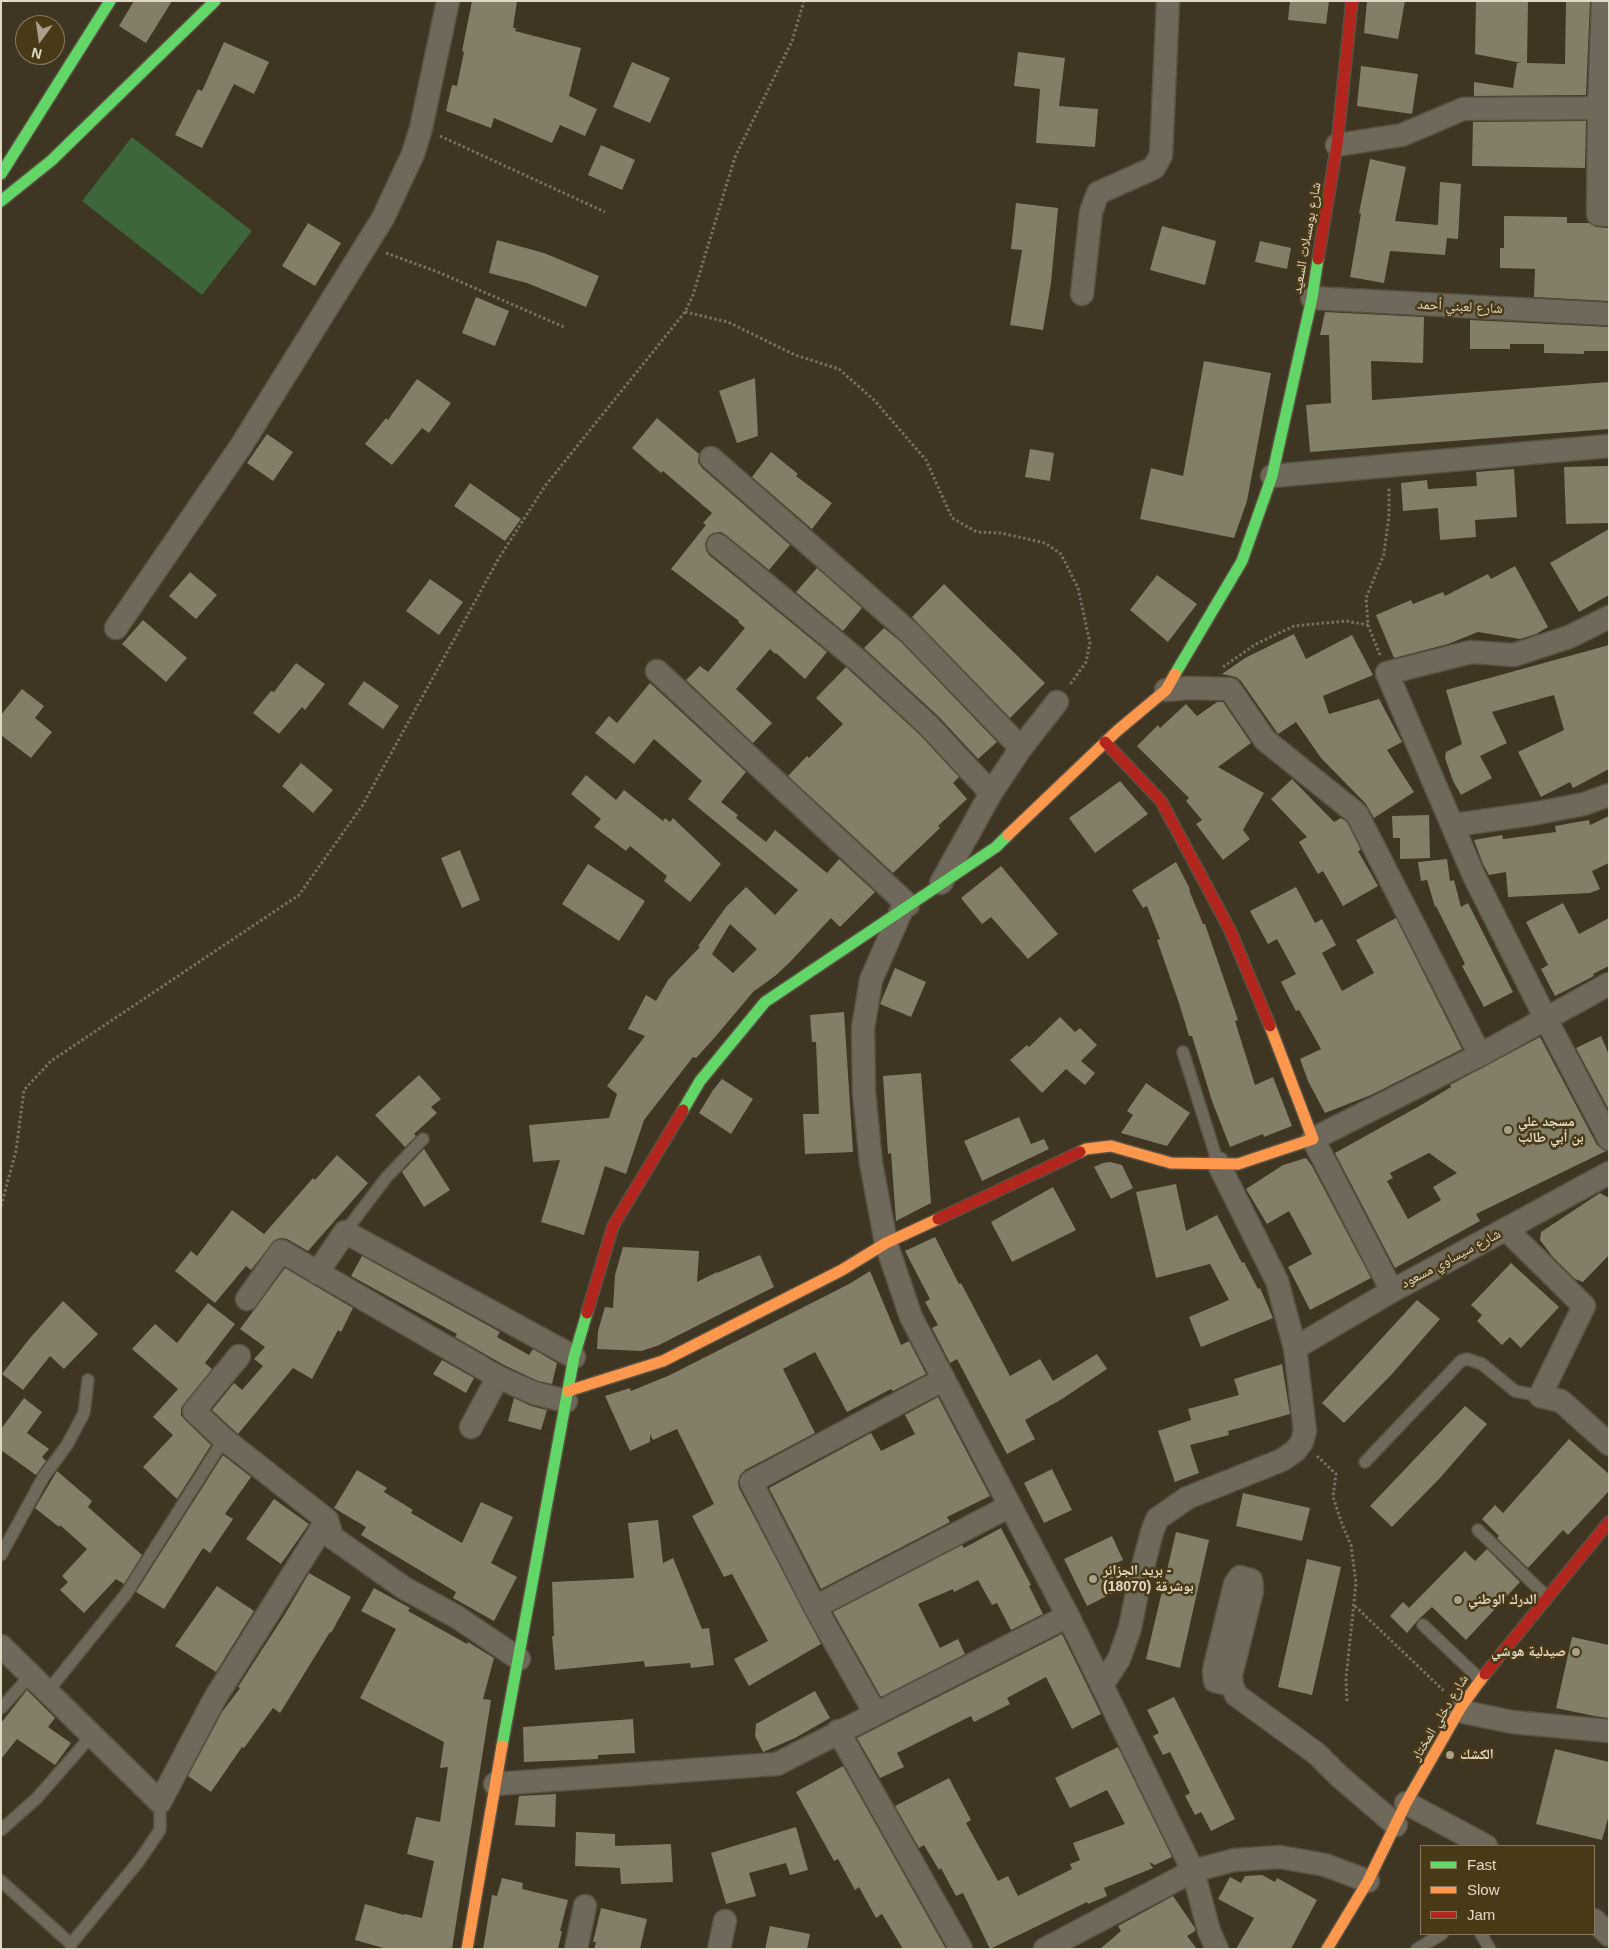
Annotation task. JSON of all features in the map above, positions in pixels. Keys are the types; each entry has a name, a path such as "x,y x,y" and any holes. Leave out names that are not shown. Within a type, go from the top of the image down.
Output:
{"street":[{"path":"1,174 110,1"},
{"path":"1,201 52,160 214,1"},
{"path":"116,628 241,446 367,246 399,186 413,154 421,128 448,1"},
{"path":"1082,294 1092,212 1098,193 1154,168 1161,155 1168,1"},
{"name":"شارع بومسلات السعيد","path":"467,1949 495,1784 574,1357 613,1226 700,1081 765,1002 996,847 1106,742 1166,690 1242,561 1272,476 1312,298 1337,144 1352,1"},
{"path":"1603,1 1604,108 1598,214 1609,215"},
{"path":"1337,144 1402,134 1463,109 1604,108"},
{"name":"شارع لعبني أحمد","path":"1312,298 1609,314"},
{"path":"1272,476 1388,464 1536,454 1609,446"},
{"path":"711,458 910,633 1021,748"},
{"path":"718,545 860,662 929,726 991,793"},
{"path":"1609,617 1569,637 1514,655 1471,652 1386,673 1454,826 1474,876 1609,1139"},
{"path":"657,671 905,907 871,980 864,1028 864,1092 871,1163 886,1243 910,1317 1068,1616 1193,1872 1208,1931 1217,1949"},
{"path":"1166,690 1230,689 1265,740 1358,814 1480,1055"},
{"path":"940,884 991,793 1021,748 1057,702"},
{"path":"1106,742 1161,801 1230,930 1280,1051 1313,1139 1392,1291"},
{"path":"1454,826 1584,804 1609,796"},
{"path":"247,1299 281,1251 498,1377 534,1393 567,1396 663,1361 842,1270 886,1243 1086,1149 1111,1146 1172,1163 1238,1164 1313,1139 1480,1055 1609,984"},
{"path":"1102,1685 1119,1659 1130,1628 1140,1578 1157,1519 1187,1498 1282,1460 1295,1451 1302,1442 1305,1431 1295,1348 1277,1281 1218,1163"},
{"name":"شارع سيساوي مسعود","path":"1295,1348 1392,1291 1609,1173"},
{"path":"1506,1229 1584,1306 1540,1396 1561,1401 1609,1444"},
{"path":"317,1273 345,1232 574,1357"},
{"path":"239,1356 194,1411 224,1439 327,1520 332,1537 404,1588 457,1617 519,1659"},
{"path":"472,1427 498,1377"},
{"path":"875,1713 815,1607 751,1482 944,1379"},
{"path":"815,1607 1010,1506"},
{"path":"1,1646 160,1802 215,1698 327,1520"},
{"name":"شارع دخلي المختار","path":"1327,1949 1368,1881 1406,1803 1460,1709 1481,1680 1609,1522"},
{"path":"495,1784 776,1764 1068,1616"},
{"path":"1232,1686 1236,1695 1317,1754 1339,1776 1396,1825"},
{"path":"1460,1709 1519,1723 1609,1731"},
{"path":"838,1731 960,1949"},
{"path":"1406,1803 1484,1845"},
{"path":"1045,1949 1193,1872 1234,1860 1280,1857 1325,1865 1368,1881"},
{"path":"576,1949 585,1906"},
{"path":"719,1949 725,1921"},
{"path":"1595,1921 1609,1935"}],"lane":[{"path":"1183,1052 1218,1163"},
{"path":"345,1232 386,1178 423,1139"},
{"path":"1365,1462 1461,1361 1467,1359 1482,1364 1515,1391 1540,1396"},
{"path":"1,1555 44,1476 67,1445 84,1414 88,1380"},
{"path":"48,1691 126,1594 224,1439"},
{"path":"1478,1530 1547,1598"},
{"path":"1423,1625 1481,1680"},
{"path":"1,1708 31,1675"},
{"path":"1,1830 37,1798 92,1735"},
{"path":"1,1881 71,1944 139,1861 160,1830 160,1802"},
{"path":"1417,1949 1440,1935"},
{"path":"1481,1935 1490,1949"}],"path":[{"path":"1,1206 16,1151 24,1090 51,1061 299,895 362,806 499,558 545,486 685,312 735,157 792,41 804,1"},
{"path":"421,128 605,212"},
{"path":"367,246 438,272 564,326"},
{"path":"685,312 728,322 795,355 839,369 874,400 926,460 952,518 977,532 1001,533 1045,543 1061,554 1078,588 1090,643 1086,662 1057,702"},
{"path":"1386,673 1368,625 1366,598 1384,554 1389,515 1388,464"},
{"path":"1199,689 1213,674 1256,644 1294,626 1346,621 1368,625"},
{"path":"1302,1442 1336,1474 1333,1497 1342,1524 1352,1545 1356,1583 1346,1678 1346,1703"},
{"path":"1354,1605 1460,1709"}],"green space":[{"path":"132,137 252,231 202,295 82,201"}],"building":[{"path":"134,1 172,1 146,43 119,26"},
{"path":"472,1 517,1 513,28 516,28 515,31 581,48 569,96 597,109 585,136 560,125 552,143 494,118 491,128 446,111 452,85 457,86"},
{"path":"1290,1 1329,1 1326,24 1288,20"},
{"path":"1367,1 1405,1 1398,39 1364,33"},
{"path":"1476,1 1528,1 1527,63 1565,64 1566,1 1590,1 1586,95 1474,96 1474,82 1513,88 1517,63 1522,63 1475,54"},
{"path":"224,42 269,62 254,94 234,84 202,148 175,135 198,89 202,91"},
{"path":"1018,52 1065,58 1059,106 1098,109 1095,147 1036,143 1040,89 1014,86"},
{"path":"632,62 670,78 650,123 613,107"},
{"path":"1361,66 1418,74 1412,114 1357,106"},
{"path":"1586,121 1585,168 1472,166 1473,122"},
{"path":"601,145 635,160 622,190 588,175"},
{"path":"1370,159 1406,167 1395,221 1438,225 1440,182 1461,184 1458,239 1447,238 1445,255 1390,251 1384,283 1350,277 1361,214 1359,213"},
{"path":"1016,203 1058,208 1051,283 1043,330 1010,325 1022,250 1011,249"},
{"path":"1504,216 1567,217 1567,223 1589,223 1596,227 1609,228 1609,301 1534,297 1535,269 1500,268 1500,248 1504,248"},
{"path":"308,223 341,243 315,286 282,266"},
{"path":"1162,226 1216,241 1205,285 1150,270"},
{"path":"497,240 544,253 599,276 586,307 527,283 489,273"},
{"path":"1260,241 1291,248 1287,269 1255,262"},
{"path":"476,297 509,311 495,346 462,333"},
{"path":"1325,312 1424,317 1423,363 1371,361 1372,400 1609,382 1609,429 1310,452 1306,405 1331,403 1329,335 1320,335"},
{"path":"1470,320 1609,327 1609,351 1584,351 1584,354 1544,353 1544,344 1510,344 1510,349 1470,349"},
{"path":"1204,361 1271,373 1247,501 1234,538 1140,519 1151,468 1183,476"},
{"path":"755,378 758,436 737,443 719,391"},
{"path":"417,379 451,403 429,433 422,428 392,465 365,444 386,418 388,420"},
{"path":"657,418 699,454 698,462 702,468 790,545 769,570 721,532 713,533 708,537 705,543 709,555 827,652 805,679 770,649 736,689 772,723 753,743 686,680 700,666 708,672 745,628 739,621 671,569 706,525 703,523 712,513 663,471 661,473 632,448"},
{"path":"267,434 293,452 273,481 247,463"},
{"path":"1030,449 1054,453 1050,481 1025,477"},
{"path":"771,452 798,474 796,476 832,503 812,529 752,477"},
{"path":"1609,466 1609,523 1566,524 1564,467"},
{"path":"1514,469 1517,517 1475,520 1476,537 1440,540 1438,508 1403,511 1401,483 1427,480 1428,489 1477,486 1476,472"},
{"path":"470,483 521,519 505,541 454,506"},
{"path":"1609,529 1609,595 1579,612 1550,563"},
{"path":"1515,566 1548,627 1536,634 1520,639 1478,632 1448,644 1394,658 1376,615 1411,600 1413,604 1443,592 1445,596 1488,574 1491,579"},
{"path":"817,568 862,608 843,631 796,592"},
{"path":"190,572 217,595 196,619 169,596"},
{"path":"1157,575 1197,604 1168,642 1130,610"},
{"path":"430,579 463,602 439,635 406,611"},
{"path":"944,584 1045,683 1010,718 912,617"},
{"path":"143,620 187,658 166,682 122,644"},
{"path":"884,628 901,642 997,742 978,759 938,716 864,648"},
{"path":"1294,634 1306,659 1352,635 1373,675 1323,696 1329,714 1379,699 1402,742 1387,750 1414,792 1374,818 1366,804 1321,758 1296,722 1278,734 1241,681 1236,677 1222,674 1245,658"},
{"path":"1609,645 1609,769 1573,788 1570,782 1541,797 1518,752 1564,730 1554,695 1492,712 1507,743 1480,756 1492,778 1461,795 1453,781 1445,758 1446,752 1462,744 1446,690"},
{"path":"296,663 325,684 305,710 302,707 279,734 253,713 271,691 274,692"},
{"path":"846,667 920,735 959,777 953,783 967,799 893,873 788,776 843,724 816,698"},
{"path":"364,681 399,706 383,729 348,704"},
{"path":"650,683 746,772 721,802 738,815 736,818 766,842 775,830 827,873 839,859 875,892 840,927 831,918 790,962 753,992 696,1058 693,1057 644,1120 626,1174 605,1166 584,1235 541,1222 560,1160 533,1162 529,1125 609,1118 617,1094 607,1086 645,1036 628,1029 646,995 656,1001 668,980 700,947 698,946 726,907 746,887 775,915 798,890 688,799 702,781 654,739 634,764 595,733 609,716 617,723","holes":["730,924 757,949 733,973 712,954"]},
{"path":"22,689 44,706 35,718 52,732 31,758 1,735 1,715"},
{"path":"1217,702 1223,702 1251,743 1218,767 1264,793 1243,830 1250,839 1223,860 1196,824 1202,820 1186,801 1189,798 1137,746 1158,725 1160,728 1186,704 1197,716"},
{"path":"301,763 333,790 313,813 282,786"},
{"path":"586,775 616,800 624,790 663,821 665,818 670,822 673,818 721,864 690,902 664,881 667,876 630,846 626,851 594,827 601,819 571,794"},
{"path":"1292,779 1334,822 1341,818 1347,822 1361,850 1358,851 1378,886 1343,906 1323,871 1318,874 1299,842 1307,837 1271,799"},
{"path":"1120,781 1148,814 1095,853 1069,818"},
{"path":"1429,815 1430,858 1400,859 1400,838 1393,838 1392,816"},
{"path":"1609,816 1609,863 1592,871 1600,889 1590,893 1508,897 1506,872 1489,875 1474,840 1502,835 1503,839 1556,832 1555,826 1589,820 1590,825"},
{"path":"460,850 480,900 462,908 441,858"},
{"path":"1447,859 1450,881 1454,880 1461,907 1468,903 1513,992 1484,1007 1462,966 1465,964 1435,907 1427,880 1421,881 1418,862"},
{"path":"1176,862 1190,889 1203,924 1205,924 1238,1020 1235,1021 1255,1085 1273,1077 1292,1126 1264,1137 1263,1134 1230,1147 1212,1101 1192,1036 1189,1036 1157,940 1160,939 1147,906 1143,908 1132,890"},
{"path":"588,864 645,901 619,941 562,904"},
{"path":"1001,866 1058,934 1028,959 991,917 982,924 961,898"},
{"path":"1296,887 1315,923 1322,919 1336,945 1322,953 1342,991 1374,973 1356,940 1396,918 1462,1049 1371,1095 1325,1113 1308,1081 1300,1059 1321,1049 1299,1010 1296,1011 1281,982 1296,974 1277,939 1268,944 1250,911"},
{"path":"1563,903 1579,934 1609,918 1609,966 1555,996 1541,969 1548,965 1526,922"},
{"path":"895,968 926,982 911,1017 880,1004"},
{"path":"844,1012 853,1152 805,1154 803,1114 819,1114 816,1042 812,1042 810,1015"},
{"path":"1060,1017 1075,1032 1080,1028 1097,1045 1081,1061 1095,1073 1085,1085 1066,1069 1042,1093 1010,1060 1027,1045 1029,1047"},
{"path":"1601,1036 1609,1055 1609,1110 1576,1048"},
{"name":"مسجد علي بن أبي طالب","path":"1540,1037 1597,1145 1606,1151 1476,1214 1480,1221 1395,1268 1335,1153 1423,1104 1451,1087 1450,1085","holes":["1429,1153 1457,1173 1433,1187 1441,1200 1408,1219 1387,1181 1393,1178 1390,1173"]},
{"path":"921,1073 931,1203 896,1221 891,1153 888,1154 883,1076"},
{"path":"419,1075 441,1099 431,1107 437,1113 414,1134 416,1136 405,1147 375,1115"},
{"path":"722,1079 753,1099 731,1134 699,1113"},
{"path":"1146,1083 1190,1113 1167,1146 1121,1133 1133,1115 1127,1111"},
{"path":"1019,1117 1031,1144 1044,1139 1049,1149 982,1181 964,1141"},
{"path":"424,1149 450,1190 424,1207 402,1172"},
{"path":"337,1155 368,1183 308,1251 287,1239 275,1240 251,1270 246,1266 215,1303 175,1271 191,1251 197,1256 232,1210 264,1234 313,1178 315,1180"},
{"path":"1306,1158 1371,1278 1310,1310 1288,1267 1312,1254 1289,1211 1267,1224 1246,1189 1283,1165"},
{"path":"1110,1162 1122,1165 1133,1188 1111,1199 1094,1167"},
{"path":"1176,1184 1186,1231 1217,1215 1242,1263 1244,1262 1258,1289 1260,1288 1273,1318 1201,1347 1189,1317 1229,1300 1210,1264 1156,1278 1136,1192"},
{"path":"1053,1187 1076,1230 1012,1262 991,1222"},
{"path":"1600,1193 1609,1198 1609,1255 1583,1282 1575,1279 1552,1256 1540,1240 1541,1232"},
{"path":"935,1237 1010,1376 1040,1359 1053,1381 1097,1354 1107,1369 1062,1399 1025,1420 1035,1439 1007,1454 957,1359 950,1363 932,1328 938,1325 925,1302 930,1299 905,1251"},
{"path":"623,1247 699,1251 697,1282 760,1255 774,1287 657,1346 641,1351 597,1349 598,1331 605,1307 613,1308 615,1275"},
{"path":"362,1256 500,1332 497,1337 529,1355 533,1349 557,1363 552,1384 538,1381 504,1365 455,1337 457,1334 351,1276"},
{"path":"1511,1263 1559,1307 1521,1348 1510,1337 1502,1345 1477,1321 1482,1315 1471,1305"},
{"path":"285,1268 353,1308 341,1332 338,1330 312,1379 293,1368 238,1434 212,1410 234,1383 242,1390 263,1366 254,1359 265,1347 240,1329"},
{"path":"870,1271 901,1345 909,1341 926,1374 893,1391 891,1389 847,1412 815,1352 783,1369 815,1433 745,1470 740,1475 738,1482 739,1488 821,1644 749,1686 734,1659 768,1641 732,1574 724,1577 692,1516 714,1504 677,1429 653,1440 650,1434 650,1442 630,1451 605,1396 630,1388 631,1391 670,1375 849,1284"},
{"path":"1417,1300 1440,1319 1392,1374 1344,1423 1322,1403"},
{"path":"63,1301 98,1334 64,1369 50,1356 23,1390 2,1374 30,1338"},
{"path":"208,1303 235,1324 205,1363 212,1369 181,1408 181,1415 185,1420 211,1445 177,1499 143,1467 173,1435 153,1417 178,1389 132,1349 155,1324 177,1343"},
{"path":"442,1360 474,1378 466,1393 433,1374"},
{"path":"1282,1364 1290,1414 1228,1431 1229,1435 1190,1445 1199,1473 1175,1482 1158,1431 1191,1420 1188,1409 1239,1395 1234,1379"},
{"path":"938,1397 990,1496 947,1517 950,1522 821,1589 769,1488 871,1433 881,1451 915,1434 905,1415"},
{"path":"24,1398 42,1412 27,1433 49,1449 42,1457 46,1461 36,1475 1,1450 1,1429"},
{"path":"514,1398 531,1406 547,1410 541,1430 508,1421"},
{"path":"1465,1406 1487,1424 1440,1478 1392,1527 1370,1506"},
{"path":"1569,1439 1609,1474 1609,1491 1568,1535 1563,1530 1528,1568 1497,1538 1499,1536 1482,1519 1495,1505 1503,1513"},
{"path":"223,1455 251,1477 225,1514 233,1519 210,1553 203,1548 164,1609 136,1592"},
{"path":"1052,1469 1072,1510 1044,1523 1024,1483"},
{"path":"357,1470 387,1488 384,1492 413,1510 411,1513 462,1543 481,1502 513,1517 491,1563 517,1577 494,1621 453,1598 456,1592 361,1535 366,1527 334,1508"},
{"path":"57,1471 92,1501 88,1507 142,1555 124,1584 116,1579 84,1613 60,1590 68,1582 62,1576 87,1549 60,1525 59,1527 35,1508"},
{"path":"1243,1493 1310,1508 1302,1541 1236,1526"},
{"path":"274,1499 309,1524 281,1564 246,1539"},
{"path":"658,1520 663,1563 673,1558 702,1629 709,1628 714,1665 691,1668 690,1663 645,1667 644,1661 555,1670 552,1636 554,1636 552,1582 634,1578 628,1523"},
{"path":"1001,1528 1031,1585 1029,1586 1043,1614 1011,1630 997,1603 992,1605 978,1580 954,1592 953,1589 918,1604 940,1648 958,1639 965,1654 881,1697 833,1612 962,1545 964,1548"},
{"path":"1176,1532 1209,1540 1180,1668 1146,1659"},
{"name":"بريد الجزائر - بوشرقة (18070)","path":"1112,1536 1123,1560 1108,1567 1119,1590 1087,1606 1064,1559"},
{"path":"1487,1549 1520,1582 1466,1640 1432,1607 1407,1633 1390,1616 1403,1602 1409,1608 1465,1551 1475,1561"},
{"path":"1307,1559 1341,1567 1312,1695 1278,1687"},
{"path":"309,1573 351,1597 331,1633 280,1713 273,1708 244,1748 242,1747 211,1792 188,1776 222,1712 240,1688 238,1687"},
{"path":"217,1586 254,1611 216,1672 175,1646"},
{"path":"374,1588 410,1608 408,1611 467,1644 468,1642 494,1658 483,1699 491,1700 452,1949 387,1949 355,1940 365,1904 422,1918 434,1861 407,1854 416,1817 440,1822 448,1767 440,1768 444,1742 360,1698 396,1629 361,1611"},
{"path":"1062,1634 1101,1714 1072,1729 1046,1677 1007,1698 1010,1704 974,1722 971,1716 897,1753 904,1767 880,1778 857,1738"},
{"path":"1572,1637 1609,1645 1609,1718 1556,1708"},
{"path":"27,1690 55,1718 48,1727 71,1743 55,1765 17,1739 1,1759 1,1723"},
{"path":"815,1691 830,1718 795,1738 763,1752 755,1736 756,1724"},
{"path":"1174,1697 1235,1819 1211,1831 1201,1812 1195,1815 1185,1796 1190,1793 1170,1752 1163,1755 1153,1736 1159,1733 1147,1710"},
{"path":"633,1719 635,1753 598,1755 598,1759 524,1762 523,1727"},
{"path":"1118,1747 1172,1857 1155,1865 1149,1862 1153,1868 1104,1888 1107,1896 1088,1904 1087,1902 990,1949 963,1893 956,1896 941,1868 939,1870 924,1845 919,1848 895,1806 949,1778 971,1820 966,1823 998,1881 1008,1876 1018,1896 1072,1869 1070,1864 1080,1860 1073,1843 1125,1824 1107,1790 1070,1808 1055,1778"},
{"path":"1555,1749 1609,1762 1609,1815 1602,1840 1536,1824"},
{"path":"843,1766 946,1949 903,1949 882,1914 876,1918 859,1887 855,1890 838,1859 834,1861 796,1792"},
{"path":"556,1794 555,1827 515,1825 519,1796"},
{"path":"796,1827 808,1870 790,1875 786,1863 749,1873 756,1896 726,1904 711,1853"},
{"path":"576,1832 615,1834 615,1846 671,1844 673,1882 621,1884 620,1868 575,1866"},
{"path":"1262,1875 1275,1882 1277,1878 1317,1900 1291,1949 1236,1949 1254,1918 1218,1899 1230,1877 1241,1883 1245,1876"},
{"path":"502,1878 523,1883 522,1889 568,1900 560,1931 562,1931 558,1949 483,1949 492,1895 497,1896"},
{"path":"1173,1896 1195,1928 1195,1931 1187,1936 1197,1949 1100,1949 1121,1931 1118,1926"},
{"path":"601,1908 647,1919 640,1949 594,1949 596,1942 593,1942"},
{"path":"770,1926 810,1934 807,1949 765,1949"}],"traffic: fast":[{"path":"1,174 110,1"},
{"path":"1,201 52,160 215,1"},
{"path":"1175,674 1242,561 1272,476 1312,298 1318,259"},
{"path":"683,1110 700,1081 765,1002 996,847 1008,835"},
{"path":"502,1746 574,1357 587,1313"}],"traffic: slow":[{"path":"1008,835 1117,731 1166,690 1175,674"},
{"path":"1080,1152 1086,1149 1111,1146 1171,1163 1238,1164 1313,1139 1270,1026"},
{"path":"568,1391 663,1361 842,1270 886,1243 938,1219"},
{"path":"1327,1949 1368,1881 1406,1803 1461,1707 1485,1674"},
{"path":"467,1949 502,1746"}],"traffic: jam":[{"path":"1318,259 1337,145 1352,1"},
{"path":"1105,742 1161,801 1230,930 1270,1026"},
{"path":"587,1313 613,1226 683,1110"},
{"path":"938,1219 1080,1152"},
{"path":"1485,1674 1609,1522"}],"place":[{"name":"مسجد علي بن أبي طالب","path":"1508,1130"},
{"name":"بريد الجزائر - بوشرقة (18070)","path":"1093,1579"},
{"name":"الدرك الوطني","path":"1458,1600"},
{"name":"صيدلية هوشي","path":"1576,1652"},
{"name":"الكشك","path":"1450,1755"}]}
